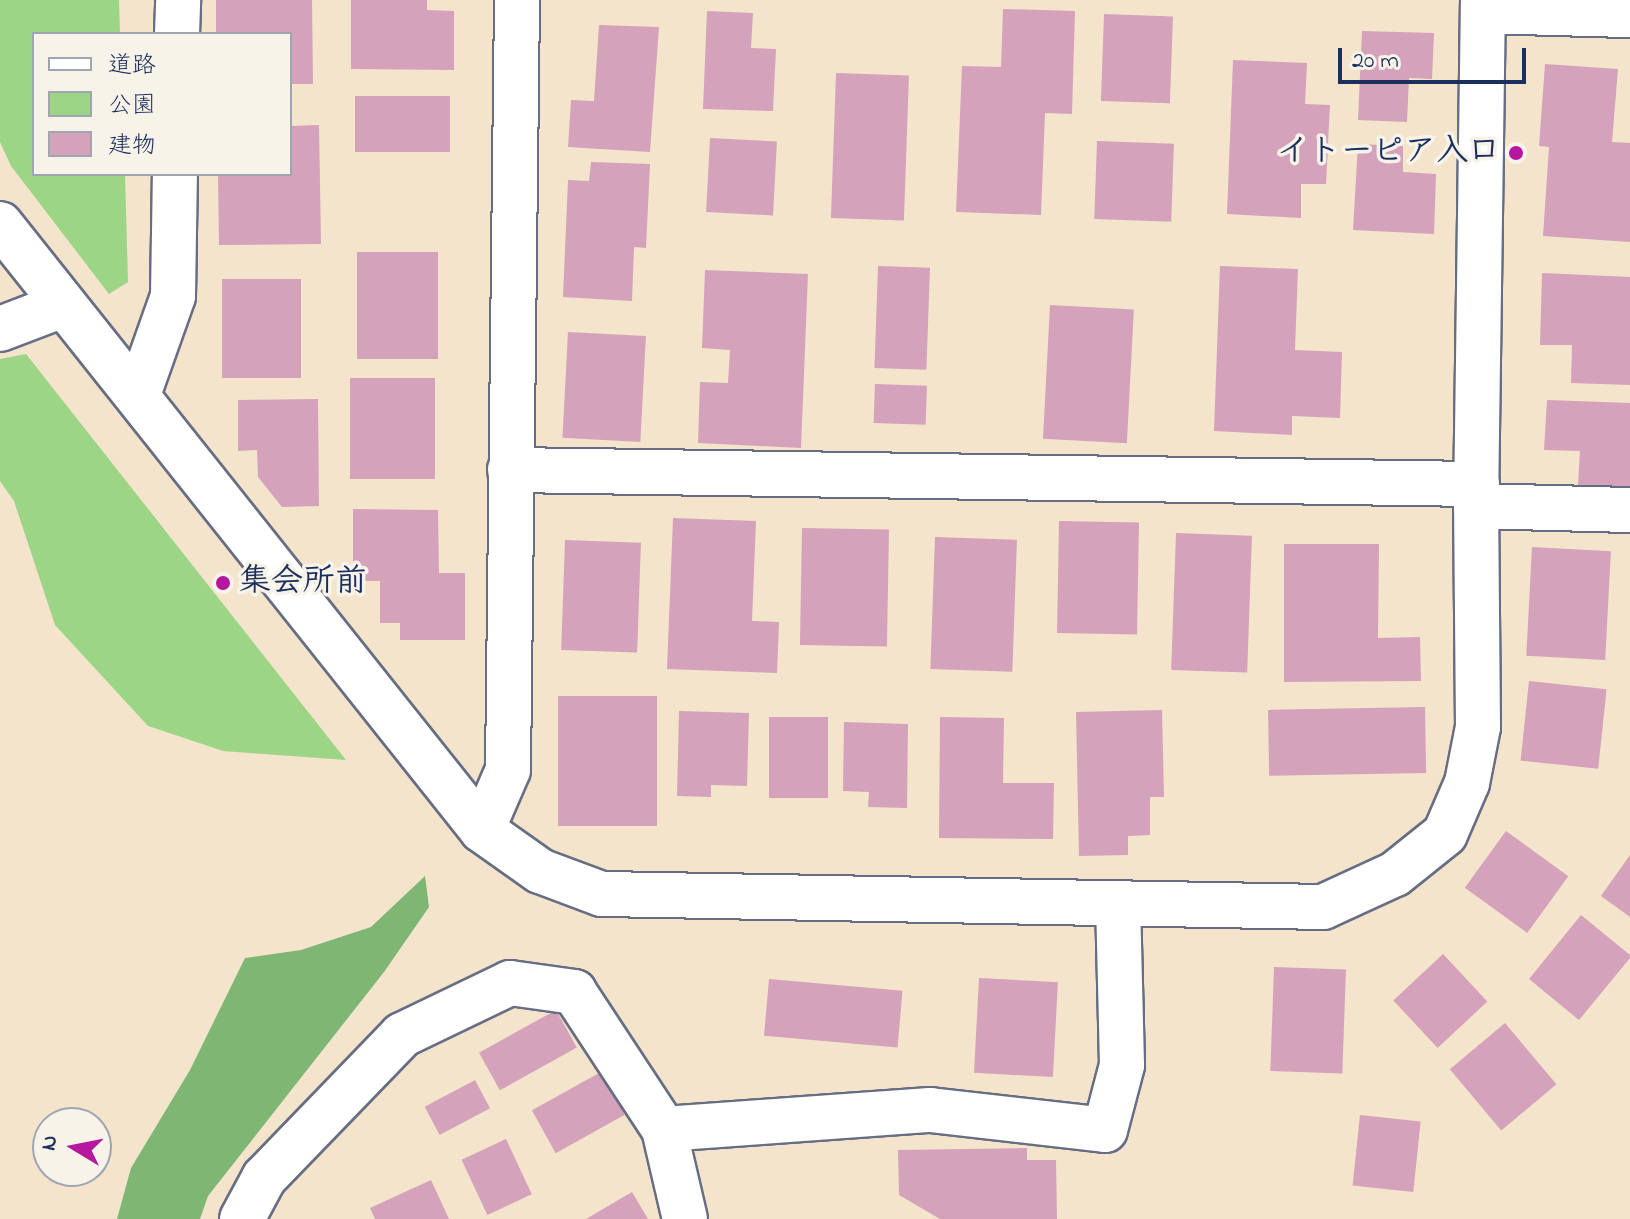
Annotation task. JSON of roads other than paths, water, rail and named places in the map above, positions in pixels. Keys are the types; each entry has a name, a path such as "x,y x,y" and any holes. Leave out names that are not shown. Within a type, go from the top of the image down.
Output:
{"street":[{"path":"177,32 178,0"},
{"path":"482,830 508,770 517,0"},
{"path":"0,224 482,830 540,871 602,894 1323,907 1395,874 1445,834 1467,783 1478,727 1477,495 1483,6 1630,15"},
{"path":"138,395 173,296 175,176"},
{"path":"0,329 63,305"},
{"path":"510,470 1477,495 1630,510"},
{"path":"664,1129 930,1110 1105,1130 1122,1065 1118,903"},
{"path":"242,1219 264,1178 402,1035 510,983 574,992 664,1129 685,1219"}],"place":[{"name":"イトーピア入口","path":"1516,153"},
{"name":"集会所前","path":"223,583"}]}
